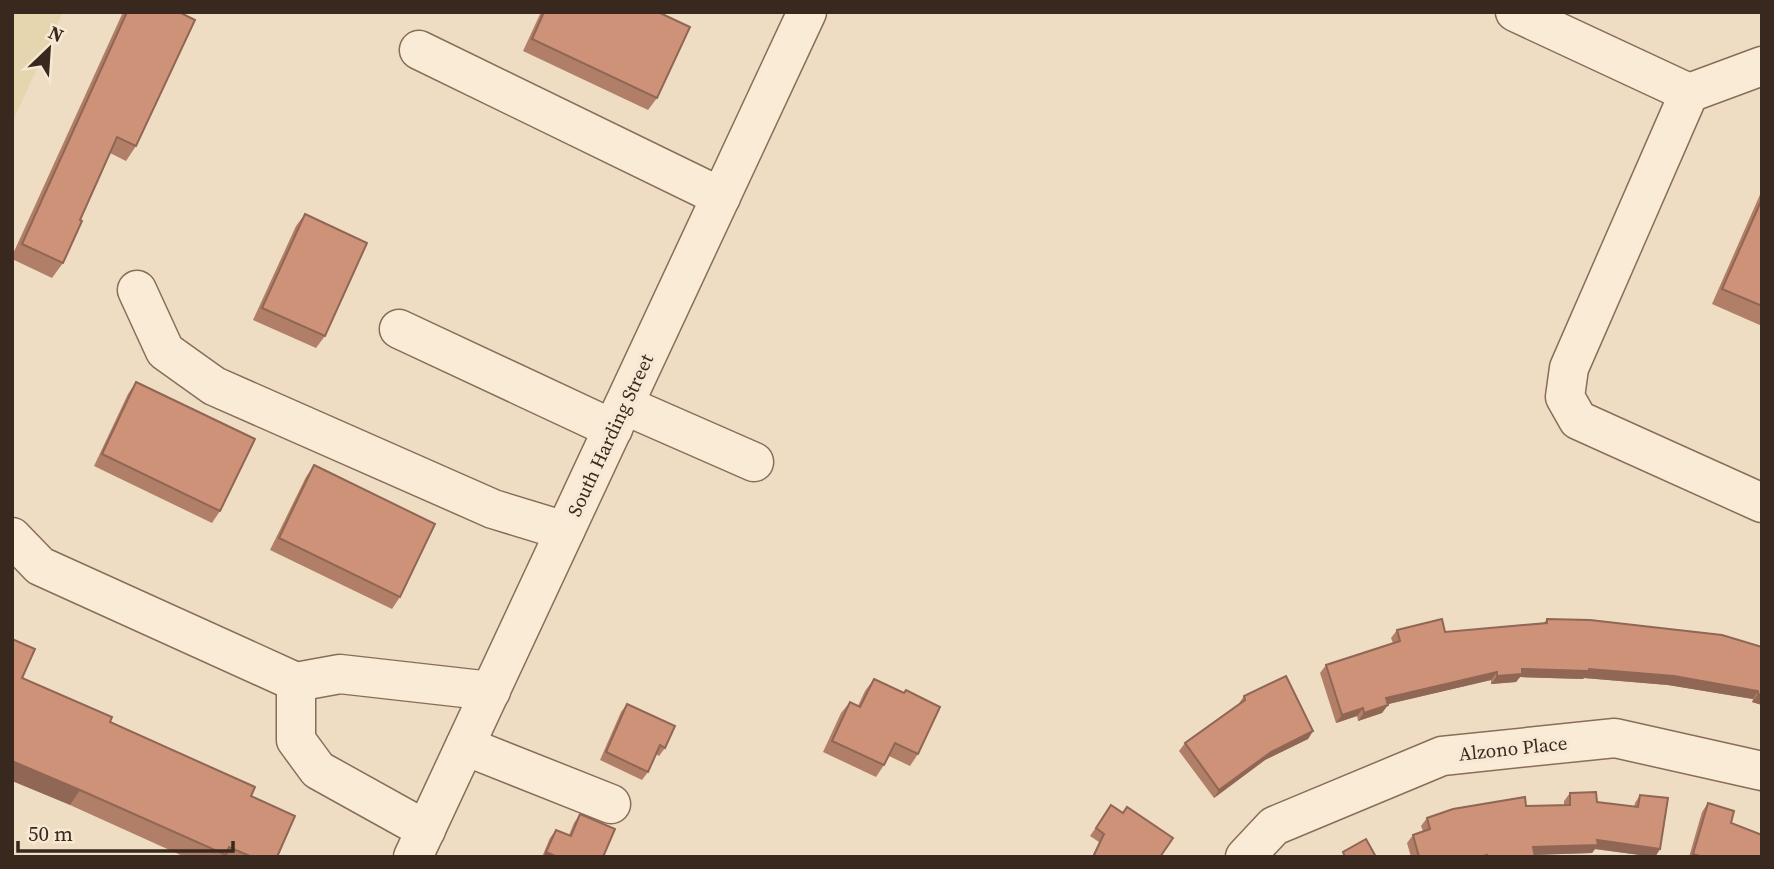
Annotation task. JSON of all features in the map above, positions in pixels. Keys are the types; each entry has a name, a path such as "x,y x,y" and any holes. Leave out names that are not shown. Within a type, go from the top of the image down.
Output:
{"street":[{"name":"South Harding Street","path":"420,844 807,12"},
{"path":"1515,12 1689,93 1762,66"},
{"path":"419,50 721,197"},
{"path":"1689,93 1569,368 1565,397 1578,420 1762,503"},
{"path":"137,290 165,351 214,386 492,509 565,531"},
{"path":"399,329 619,417 754,462"},
{"path":"12,537 40,566 296,682 340,674 491,691"},
{"path":"296,682 296,740 318,770 420,844"},
{"name":"Alzono Place","path":"1245,857 1274,826 1442,756 1615,738 1762,771"},
{"path":"465,746 611,804"}],"shaded area":[{"path":"12,12 63,12 12,123"}],"building":[{"path":"127,12 179,12 195,20 136,146 117,137 63,263 22,244"},
{"path":"544,12 658,12 690,27 657,98 532,39"},
{"path":"1762,199 1762,306 1722,289"},
{"path":"305,214 367,243 325,336 262,308"},
{"path":"136,382 255,439 220,511 102,454"},
{"path":"314,465 435,524 400,597 279,538"},
{"path":"1442,619 1445,632 1547,623 1547,619 1590,620 1722,635 1762,647 1762,695 1758,694 1758,691 1674,676 1589,669 1522,669 1522,674 1497,676 1497,672 1386,698 1388,705 1364,713 1363,708 1342,715 1326,665 1400,641 1397,630"},
{"path":"12,639 35,649 22,678 112,717 110,722 255,787 251,796 295,816 277,857 252,857 229,847 226,855 12,761"},
{"path":"1286,676 1313,731 1271,752 1219,790 1185,743 1245,700 1244,696"},
{"path":"874,679 904,693 906,690 940,707 918,754 895,743 884,765 832,741 850,702 860,707"},
{"path":"627,704 675,726 665,748 660,745 648,772 606,752"},
{"path":"1596,792 1597,802 1638,807 1640,795 1668,798 1660,849 1597,840 1598,845 1533,847 1535,857 1419,857 1413,835 1430,829 1427,818 1453,809 1525,797 1526,806 1570,805 1570,793"},
{"path":"1708,803 1734,811 1731,823 1762,835 1762,857 1703,857 1693,854"},
{"path":"1111,805 1123,813 1127,807 1173,838 1160,857 1093,857 1104,834 1096,828"},
{"path":"580,814 615,829 603,857 557,857 546,852 556,830 571,836"},
{"path":"1366,839 1376,857 1345,857 1343,852"}]}
